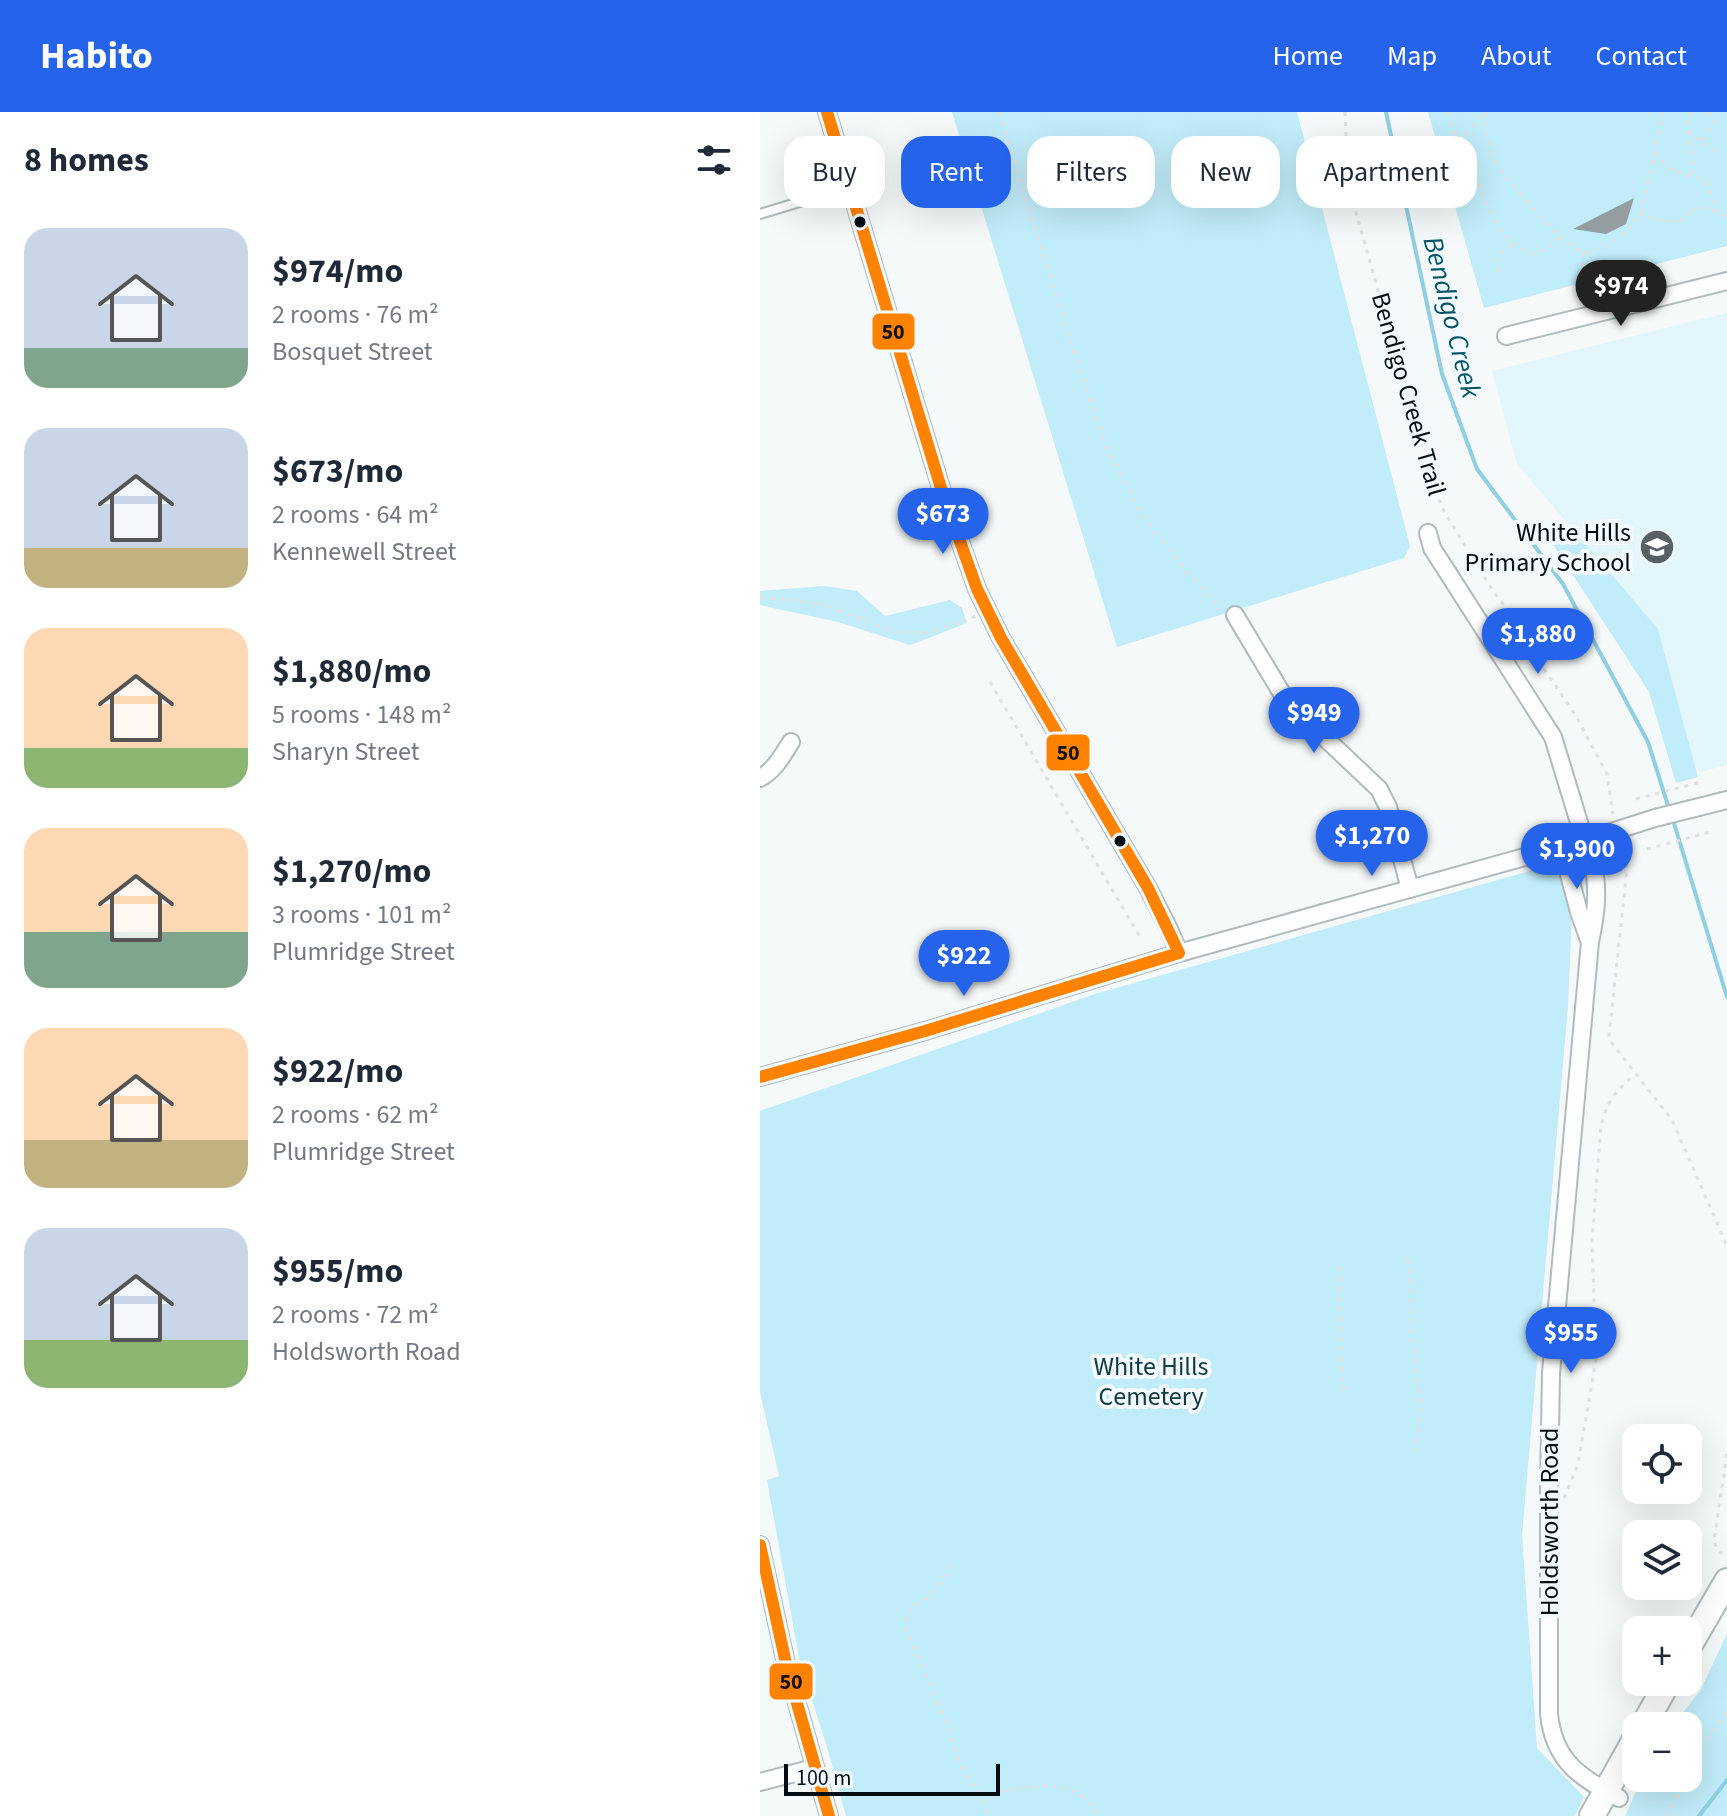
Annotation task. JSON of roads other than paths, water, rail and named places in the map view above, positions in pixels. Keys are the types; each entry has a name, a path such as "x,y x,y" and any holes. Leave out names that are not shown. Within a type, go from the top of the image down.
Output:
{"main road":[{"path":"1702,1624 1727,1581"},
{"path":"1702,1630 1712,1607"},
{"path":"1592,1816 1611,1802 1622,1774"}],"street":[{"path":"827,112 834,136"},
{"path":"855,208 941,488 987,611 1148,888 1179,953"},
{"path":"1506,336 1727,281"},
{"name":"Holdsworth Road","path":"1428,533 1432,548 1549,730 1595,875 1597,910 1590,942 1551,1373 1549,1714 1552,1735 1566,1762 1611,1802"},
{"path":"1229,614 1287,702 1379,789 1388,807 1410,889"},
{"path":"760,778 776,765 791,742"},
{"path":"760,1077 925,1031 1179,953 1727,800"},
{"name":"Holdsworth Road","path":"1555,849 1567,867 1590,942"},
{"path":"760,1545 784,1657 829,1816"},
{"path":"760,1782 814,1768"}],"lane":[{"path":"760,214 784,207"}],"waterway":[{"name":"Bendigo Creek","path":"1386,112 1442,374 1477,469 1563,584 1648,742 1670,812"},
{"name":"Bendigo Creek","path":"1673,820 1727,997"},
{"path":"1699,1816 1727,1780"}],"place":[{"name":"White Hills Primary School","path":"1657,547"}],"park label":[{"name":"White Hills Cemetery","path":"1151,1381"}]}
